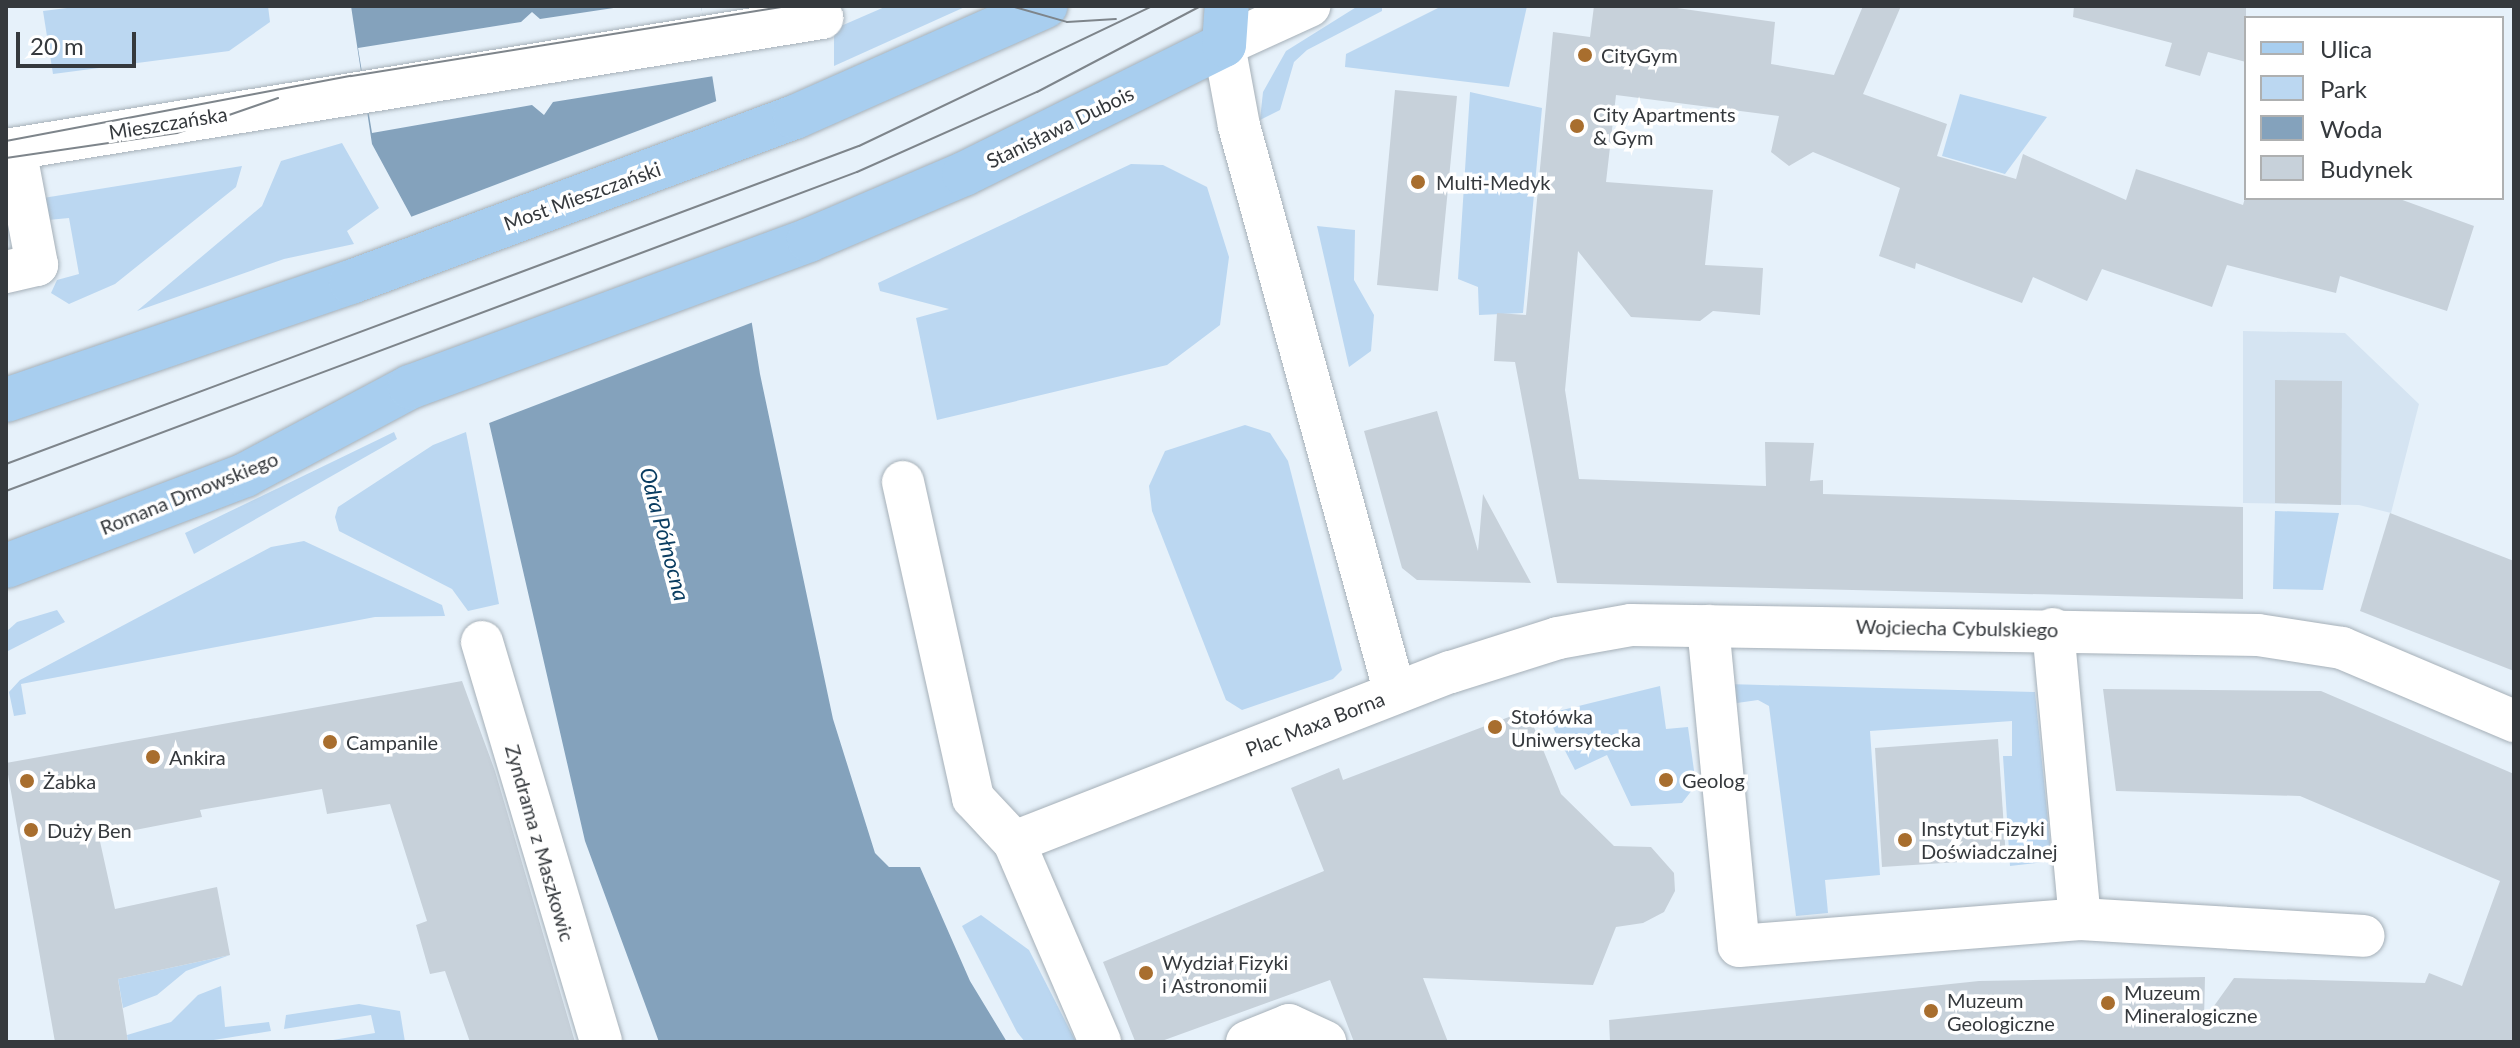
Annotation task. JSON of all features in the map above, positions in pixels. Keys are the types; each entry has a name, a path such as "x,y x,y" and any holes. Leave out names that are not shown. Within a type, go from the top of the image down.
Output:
{"main road":[{"name":"Most Mieszczański","path":"6,400 369,275 795,117 1046,6"},
{"name":"Stanisława Dubois","path":"410,387 809,240 964,174 1226,26"},
{"name":"Romana Dmowskiego","path":"6,566 245,475 410,387"}],"street":[{"path":"1226,26 1252,6"},
{"name":"Stanisława Dubois","path":"1226,26 1309,6"},
{"name":"Mieszczańska","path":"10,150 822,18"},
{"name":"Plac Maxa Borna","path":"1014,842 1395,693 1239,126 1226,26"},
{"path":"6,272 37,265 10,150"},
{"path":"903,482 969,785 987,817 1014,842 1100,1042"},
{"path":"1708,626 1739,946 2080,919 2363,936"},
{"name":"Wojciecha Cybulskiego","path":"1395,693 1597,630 1708,626 2053,629 2321,643 2514,721"},
{"path":"2053,629 2080,919"},
{"name":"Zyndrama z Maszkowic","path":"482,642 601,1042"},
{"path":"1247,1042 1289,1025 1325,1042"}],"shaded area":[{"path":"2243,331 2345,333 2419,404 2391,513 2359,505 2243,503"}],"green space":[{"path":"83,6 268,6 270,22 229,51 53,74 43,11"},
{"path":"887,6 967,6 834,66 834,29"},
{"path":"1358,6 1382,6 1382,11 1307,50 1294,62 1280,110 1260,120 1263,92 1286,51"},
{"path":"1442,6 1527,6 1509,87 1345,67 1346,54"},
{"path":"1470,92 1542,108 1523,313 1479,315 1478,287 1458,279"},
{"path":"1960,94 2047,117 2005,174 1942,156"},
{"path":"342,143 379,208 347,231 354,244 284,259 137,311 262,206 281,161"},
{"path":"1131,164 1163,165 1207,187 1229,257 1220,325 1167,365 937,420 916,318 949,309 880,291 878,283"},
{"path":"242,166 236,187 115,284 69,304 51,293 57,280 79,274 69,218 48,220 37,199"},
{"path":"1317,226 1355,230 1354,280 1374,315 1371,351 1349,367"},
{"path":"1245,425 1270,433 1288,461 1342,670 1333,679 1242,710 1226,700 1152,511 1149,486 1165,451"},
{"path":"394,432 397,439 194,554 185,533"},
{"path":"466,432 499,604 468,611 452,589 339,531 335,517 338,507 433,445"},
{"path":"2275,511 2339,513 2323,590 2273,589"},
{"path":"304,541 442,605 445,616 375,617 21,684 26,714 14,716 9,692 20,680 271,547"},
{"path":"57,610 65,622 6,652 6,632 17,622"},
{"path":"1727,684 2035,692 2052,861 2010,866 2003,756 2012,756 2012,721 1870,731 1880,875 1825,880 1828,913 1796,916 1769,706 1758,700 1730,704"},
{"path":"1660,686 1666,729 1688,727 1696,785 1682,803 1631,806 1607,755 1575,770 1546,714"},
{"path":"981,915 1029,950 1076,1042 1025,1042 1017,1032 962,926"},
{"path":"230,955 186,971 157,995 123,1008 118,979"},
{"path":"221,986 225,1027 269,1022 271,1031 201,1042 128,1042 127,1035 171,1022 198,995"},
{"path":"359,1004 400,1011 405,1042 321,1042 375,1033 371,1015 284,1029 286,1015"}],"water":[{"name":"Odra Północna","path":"351,6 701,6 760,374 833,719 875,853 889,867 920,867 970,981 1007,1042 659,1042 585,841 485,405 411,216 372,144"}],"pier":[{"path":"627,6 701,6 714,76 553,102 544,115 532,105 372,133 358,48 521,22 532,12 540,19"},
{"path":"722,99 756,321 484,425 408,218"}],"building":[{"path":"1594,6 1663,6 1775,22 1771,64 1834,75 1863,6 1901,6 1863,94 1947,124 1937,156 2016,179 2023,154 2126,200 2136,169 2243,205 2244,200 2402,200 2474,226 2447,311 2340,276 2336,293 2227,265 2212,307 2102,269 2087,301 2033,277 2022,303 1916,263 1915,269 1879,256 1900,188 1813,152 1789,166 1771,152 1779,116 1616,95 1606,182 1713,190 1705,265 1763,268 1760,315 1713,311 1700,321 1631,317 1578,251 1565,390 1579,479 1766,486 1765,442 1814,443 1810,481 1823,480 1823,494 2243,507 2243,599 1557,583 1515,362 1494,361 1497,313 1526,315 1553,32 1590,37"},
{"path":"2074,6 2246,6 2244,61 2208,52 2200,76 2165,66 2172,43 2073,17"},
{"name":"Multi-Medyk","path":"1395,90 1457,96 1438,291 1377,285"},
{"path":"2275,380 2342,381 2341,505 2275,503"},
{"path":"1437,411 1478,551 1483,494 1531,583 1417,580 1402,568 1364,431"},
{"path":"2390,513 2514,561 2514,671 2360,611"},
{"path":"462,681 495,771 575,1042 470,1042 445,971 430,974 416,925 427,921 390,804 327,814 322,789 200,810 202,817 99,837 115,909 217,887 230,955 118,979 128,1042 55,1042 6,763"},
{"path":"2103,689 2321,691 2514,774 2514,1042 1610,1042 1609,1020 1979,981 2205,977 2204,1020 2234,978 2425,983 2429,973 2462,986 2500,881 2300,796 2116,791"},
{"path":"1527,710 1561,794 1614,846 1651,847 1674,873 1675,891 1664,912 1643,923 1616,927 1593,985 1423,978 1448,1042 1354,1042 1330,980 1159,1042 1135,1041 1103,962 1324,871 1291,788 1339,768 1343,780"},
{"path":"1998,739 2006,859 1882,867 1875,748"}],"tram line":[{"path":"6,141 351,76 786,6"},
{"path":"1011,6 1067,22 1116,19"},
{"path":"6,464 859,146 1153,6"},
{"path":"6,491 857,172 1037,92 1201,6"},
{"path":"6,158 177,133 278,98"}],"place":[{"name":"CityGym","path":"1585,55"},
{"name":"City Apartments & Gym","path":"1577,126"},
{"name":"Multi-Medyk","path":"1418,182"},
{"name":"Stołówka Uniwersytecka","path":"1495,727"},
{"name":"Campanile","path":"330,742"},
{"name":"Ankira","path":"153,757"},
{"name":"Geolog","path":"1666,780"},
{"name":"Żabka","path":"27,781"},
{"name":"Duży Ben","path":"31,830"},
{"name":"Instytut Fizyki Doświadczalnej","path":"1905,840"},
{"name":"Wydział Fizyki i Astronomii","path":"1146,973"},
{"name":"Muzeum Mineralogiczne","path":"2108,1003"},
{"name":"Muzeum Geologiczne","path":"1931,1011"}]}
